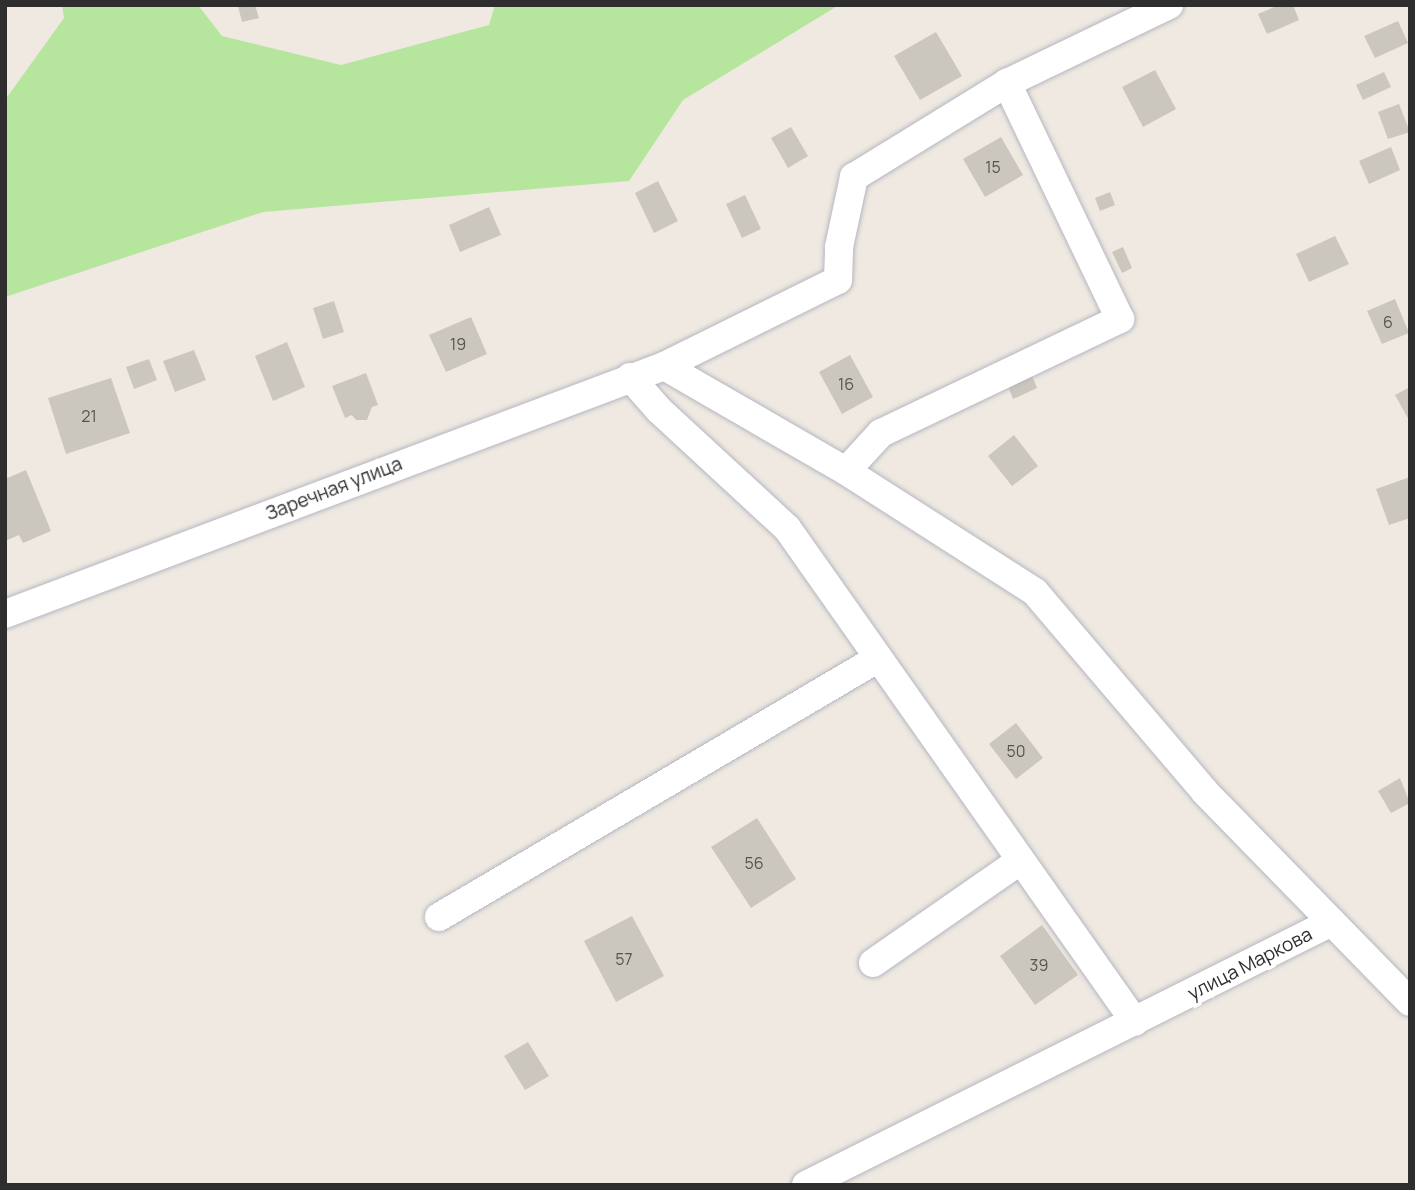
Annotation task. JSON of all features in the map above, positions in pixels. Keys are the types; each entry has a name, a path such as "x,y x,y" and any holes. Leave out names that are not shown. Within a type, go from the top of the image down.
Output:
{"street":[{"path":"846,471 881,433 1120,319 1007,83 1169,5"},
{"name":"Заречная улица","path":"5,614 664,366 838,280 839,247 854,177 1007,83"},
{"name":"улица Маркова","path":"664,366 846,471 1035,592 1205,792 1332,922 806,1185"},
{"path":"630,377 659,410 787,528 1135,1022"},
{"path":"439,917 877,659"},
{"path":"873,964 1020,861"},
{"path":"1332,922 1410,1002"}],"green space":[{"path":"62,5 198,5 222,36 341,65 489,25 495,5 839,5 683,100 629,181 263,212 5,297 5,100 64,18"}],"building":[{"path":"255,5 259,18 242,22 238,6"},
{"path":"1279,5 1293,5 1299,20 1267,34 1258,14"},
{"path":"1398,21 1408,43 1375,58 1364,36"},
{"path":"936,32 962,76 920,100 894,56"},
{"path":"1155,70 1176,109 1143,127 1122,87"},
{"path":"1384,72 1391,87 1363,100 1356,85"},
{"path":"1399,104 1410,132 1388,139 1378,112"},
{"path":"791,127 808,156 788,168 771,138"},
{"path":"1001,137 1023,175 985,197 963,159"},
{"path":"1391,147 1400,170 1369,184 1359,161"},
{"path":"658,181 678,221 654,233 635,193"},
{"path":"1110,192 1115,205 1100,211 1095,198"},
{"path":"745,195 761,229 742,238 726,204"},
{"path":"489,207 501,235 460,252 449,225"},
{"path":"1335,236 1349,264 1309,282 1296,254"},
{"path":"1123,247 1132,268 1122,273 1112,252"},
{"path":"1395,299 1409,333 1382,344 1367,311"},
{"path":"334,301 344,332 323,339 313,308"},
{"path":"471,317 487,354 446,372 429,335"},
{"path":"287,342 305,387 273,401 255,356"},
{"path":"194,350 206,380 175,392 163,361"},
{"path":"850,355 873,397 842,414 819,372"},
{"path":"149,359 157,380 134,389 126,367"},
{"path":"366,373 378,405 372,407 367,420 356,420 352,415 345,418 332,386"},
{"path":"1031,373 1037,388 1013,399 1007,384"},
{"path":"111,378 130,433 66,454 48,398"},
{"path":"1410,387 1410,422 1395,395"},
{"path":"1014,435 1038,466 1012,486 988,456"},
{"path":"26,470 51,531 23,543 19,535 5,541 5,479"},
{"path":"1410,477 1410,518 1389,525 1376,489"},
{"path":"1016,723 1043,758 1016,779 989,744"},
{"path":"1400,778 1410,803 1391,813 1378,791"},
{"path":"757,818 796,879 751,908 711,847"},
{"path":"632,916 664,976 616,1002 584,941"},
{"path":"1042,925 1078,975 1035,1005 1000,956"},
{"path":"528,1042 549,1076 525,1090 504,1056"}]}
